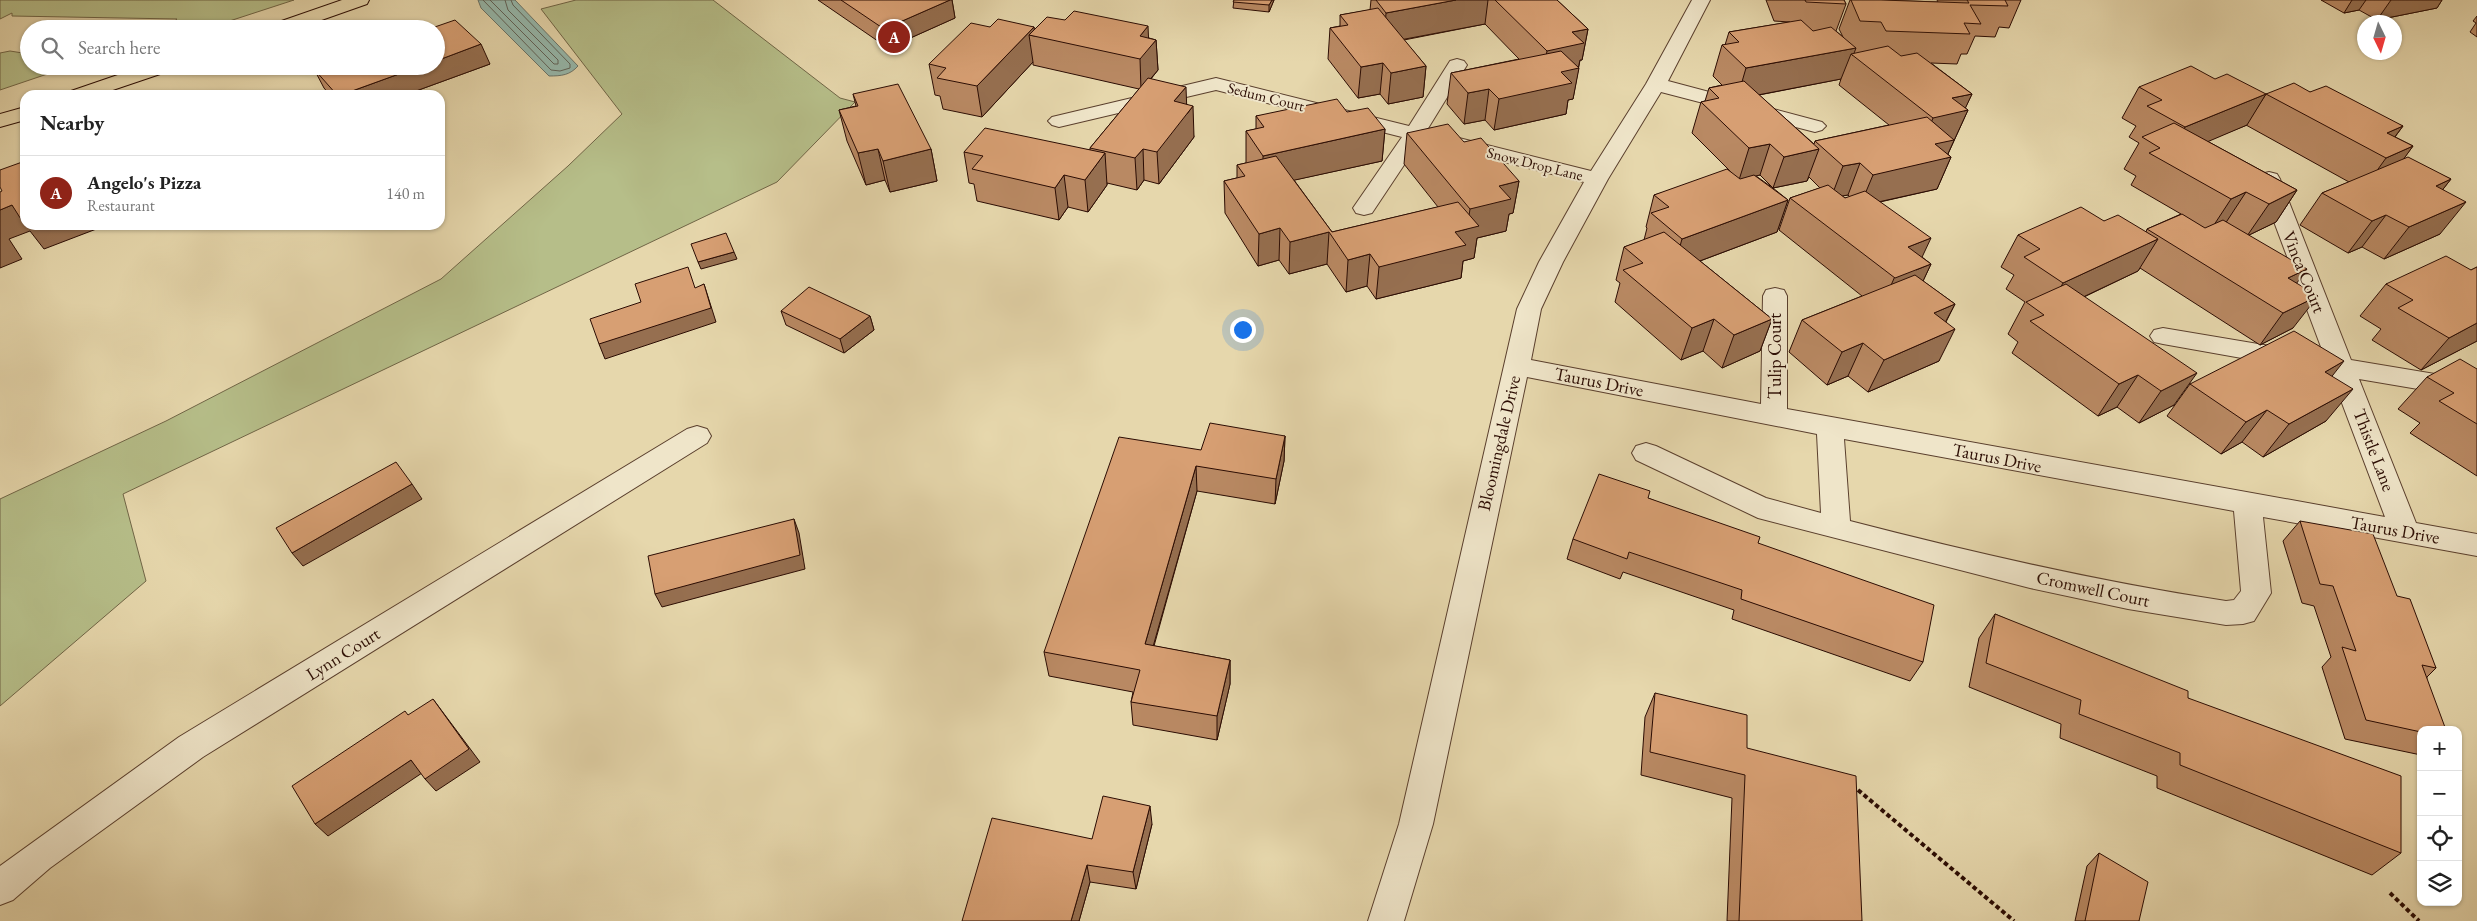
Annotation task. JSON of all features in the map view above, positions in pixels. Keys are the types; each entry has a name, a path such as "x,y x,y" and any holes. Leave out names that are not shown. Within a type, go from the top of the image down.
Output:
{"main road":[{"path":"303,20 360,0"},
{"path":"93,90 138,75"},
{"path":"0,121 20,114"}],"street":[{"name":"Bloomingdale Drive","path":"1386,921 1416,824 1529,309 1551,262 1597,179 1656,84 1700,0"},
{"path":"1364,208 1415,133 1457,65"},
{"name":"Sedum Court","path":"1059,121 1216,84 1415,133"},
{"path":"1656,84 1815,126"},
{"name":"Snow Drop Lane","path":"1415,133 1597,179"},
{"name":"Vinca Court","path":"2268,176 2295,251 2343,368"},
{"name":"Tulip Court","path":"1774,415 1775,296"},
{"path":"2163,336 2477,390"},
{"name":"Taurus Drive","path":"1517,366 1830,427 2477,545"},
{"name":"Thistle Lane","path":"2343,368 2405,532"},
{"path":"1830,427 1836,528"},
{"name":"Lynn Court","path":"0,888 45,851 191,746 697,436"},
{"name":"Cromwell Court","path":"1646,453 1758,507 1946,557 2119,596 2226,613 2243,612 2256,593 2247,504"}],"path":[{"path":"1858,790 2014,921"},
{"path":"2390,893 2419,921"}],"green space":[{"path":"0,0 294,0 233,20 12,16 12,13 0,19"},
{"path":"576,0 713,0 840,98 855,102 777,182 123,494 146,581 0,706 0,499 166,421 441,279 568,166 622,114 541,9"},
{"path":"10,51 20,53 20,75 44,75 0,90 0,53"}],"water":[{"path":"478,0 515,0 578,66 565,74 549,76 481,8"}],"building":[{"path":"841,0 950,0 884,29"},
{"path":"1234,0 1272,0 1269,5 1233,2"},
{"path":"1376,0 1456,0 1386,13"},
{"path":"1495,0 1557,0 1588,29 1572,32 1584,43 1547,51"},
{"path":"1805,0 1844,0 1846,4 1806,2"},
{"path":"1851,0 1969,3 1967,0 2005,0 2008,6 1970,5 1981,24 1964,23 1970,34 1886,31 1881,22 1860,21"},
{"path":"1378,8 1426,66 1391,73 1383,63 1361,67 1330,28 1348,25 1340,15"},
{"path":"1074,11 1148,26 1140,36 1156,40 1140,59 1029,35 1047,17 1065,20"},
{"path":"998,19 1034,27 977,86 937,78 946,68 929,64 971,23 990,27"},
{"path":"455,20 481,44 445,58 445,23"},
{"path":"1801,20 1813,31 1831,27 1856,48 1746,68 1722,45 1739,42 1729,32"},
{"path":"1888,46 1901,56 1917,53 1972,94 1952,98 1968,110 1933,118 1851,54"},
{"path":"1561,51 1579,68 1561,72 1572,83 1499,99 1489,89 1468,93 1451,73"},
{"path":"2191,66 2215,79 2227,74 2266,94 2185,127 2147,106 2162,100 2139,87"},
{"path":"319,75 396,75 355,90 333,90"},
{"path":"1148,78 1186,87 1174,101 1193,106 1157,152 1143,149 1135,158 1090,148"},
{"path":"1744,81 1819,149 1784,157 1770,144 1749,148 1701,102 1719,98 1709,88"},
{"path":"2294,83 2310,92 2326,86 2403,126 2387,133 2413,146 2386,158 2266,94"},
{"path":"898,84 931,149 883,161 878,149 858,153 839,110 858,106 853,94"},
{"path":"1337,99 1347,112 1368,108 1385,129 1263,156 1246,131 1264,127 1256,116"},
{"path":"1927,117 1954,140 1935,144 1951,157 1873,175 1860,163 1843,166 1815,141"},
{"path":"2174,123 2297,190 2269,204 2246,192 2231,199 2149,153 2160,148 2142,137"},
{"path":"1448,124 1464,142 1481,138 1519,181 1499,186 1511,199 1470,209 1407,133"},
{"path":"985,128 1105,153 1085,180 1064,175 1055,188 972,169 983,156 964,152"},
{"path":"1276,156 1332,232 1458,202 1479,226 1455,232 1466,245 1379,267 1370,254 1348,260 1329,232 1290,242 1280,228 1259,234 1224,181 1245,176 1237,165"},
{"path":"2408,157 2451,179 2436,186 2466,202 2409,227 2386,215 2372,221 2322,193"},
{"path":"20,163 20,218 12,205 0,210 0,192 2,191 0,187 0,170"},
{"path":"1727,169 1740,179 1754,175 1788,200 1682,239 1651,213 1669,207 1654,195"},
{"path":"1828,185 1845,198 1865,191 1931,238 1908,247 1931,264 1895,278 1790,198"},
{"path":"2081,207 2104,221 2118,215 2158,239 2063,283 2024,257 2040,249 2018,235"},
{"path":"2182,214 2205,228 2223,220 2307,269 2288,278 2318,296 2283,313 2147,229"},
{"path":"1664,232 1772,319 1734,335 1714,319 1692,328 1623,270 1643,263 1624,247"},
{"path":"726,233 734,252 698,262 691,244"},
{"path":"2446,256 2471,270 2477,267 2477,323 2449,338 2398,308 2413,300 2386,284"},
{"path":"688,267 695,288 704,284 711,308 599,344 590,319 641,302 635,284"},
{"path":"1915,275 1955,304 1934,313 1955,329 1884,360 1863,343 1842,352 1802,320"},
{"path":"2066,284 2197,373 2161,391 2138,375 2119,384 2030,321 2044,315 2026,302"},
{"path":"809,287 870,316 840,339 781,311"},
{"path":"2294,331 2344,361 2325,372 2353,389 2289,424 2267,410 2246,422 2190,384"},
{"path":"2460,359 2477,369 2477,424 2439,401 2454,393 2427,377"},
{"path":"1210,423 1285,436 1276,479 1196,466 1145,644 1230,660 1217,716 1131,702 1140,670 1044,652 1119,437 1201,450"},
{"path":"396,462 412,484 292,553 276,528"},
{"path":"1599,474 1650,491 1648,498 1760,537 1758,543 1934,605 1923,662 1741,599 1742,590 1629,552 1627,559 1573,539"},
{"path":"794,519 800,555 655,594 648,556"},
{"path":"2300,521 2373,534 2397,596 2410,599 2436,668 2422,665 2445,726 2417,726 2417,731 2366,720 2342,647 2356,651 2333,586 2320,584"},
{"path":"1995,614 2188,691 2188,698 2401,776 2401,853 2180,765 2180,753 2079,714 2081,700 1986,663"},
{"path":"1655,693 1747,715 1747,748 1856,776 1862,921 1739,921 1745,775 1650,752"},
{"path":"433,699 469,749 425,779 411,760 315,824 292,786 405,711 408,715"},
{"path":"1103,796 1150,806 1133,872 1087,865 1071,921 962,921 992,818 1092,839"},
{"path":"2099,853 2148,882 2139,921 2085,921"}],"place":[{"name":"Angelo's Pizza","path":"894,37"}]}
